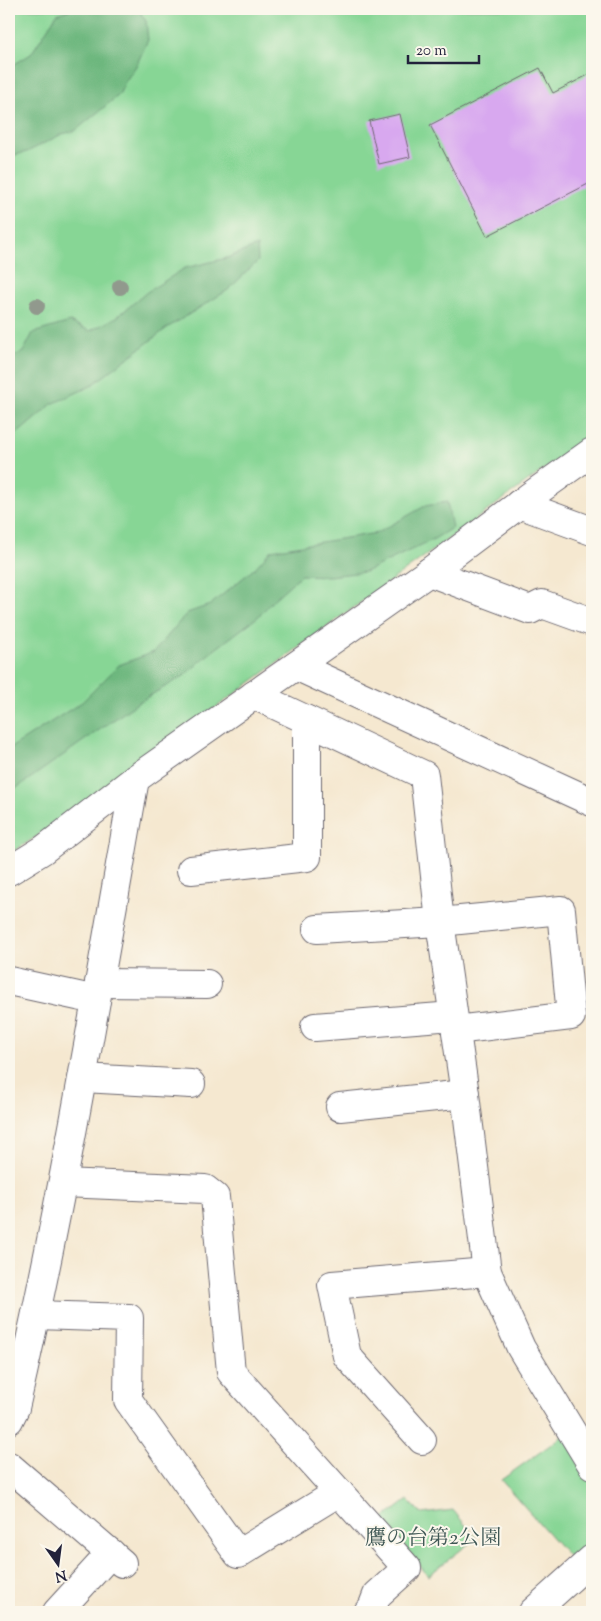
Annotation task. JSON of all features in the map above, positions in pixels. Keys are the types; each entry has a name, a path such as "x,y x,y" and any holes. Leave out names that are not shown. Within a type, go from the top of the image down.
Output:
{"street":[{"path":"9,871 43,850 135,779 429,572 592,452"},
{"path":"519,504 592,531"},
{"path":"429,572 530,610 542,604 592,622"},
{"path":"296,666 592,802"},
{"path":"254,695 424,776 440,922 487,1272 521,1348 592,1466"},
{"path":"191,870 307,857 307,720"},
{"path":"9,1420 15,1408 64,1183 135,779"},
{"path":"315,1027 454,1023 571,1016 561,910 440,922 318,929"},
{"path":"9,980 98,992 207,984"},
{"path":"83,1078 191,1084"},
{"path":"340,1106 464,1094"},
{"path":"64,1183 205,1189 214,1197 231,1372 407,1568 377,1595 372,1608 368,1612"},
{"path":"422,1440 347,1356 332,1284 487,1272"},
{"path":"36,1315 129,1318 128,1400 238,1554 339,1492"},
{"path":"9,1466 116,1558 57,1612"},
{"path":"533,1612 592,1559"}],"green space":[{"path":"9,9 592,9 592,435 131,769 9,854"},
{"path":"72,9 138,9 146,21 148,40 136,66 119,95 75,131 62,134 27,152 15,155 9,154 9,77 13,65 31,54 57,14"},
{"path":"257,246 258,261 228,290 167,328 91,386 52,404 17,434 9,438 9,358 23,352 33,333 70,322 90,331 117,317 147,292 185,268 227,258"},
{"path":"447,502 452,528 434,539 365,572 329,576 301,575 274,599 259,616 209,654 184,676 139,702 18,787 9,791 9,749 82,702 119,665 154,652 187,613 210,605 255,568 271,550 377,533 425,506"},
{"path":"564,1435 592,1478 592,1541 572,1560 501,1480"},
{"name":"鷹の台第2公園","path":"408,1500 422,1514 453,1510 476,1538 428,1576 383,1519"}],"building":[{"path":"540,68 553,93 592,73 592,165 590,166 592,182 487,236 430,125"},
{"path":"400,114 410,157 379,164 369,121"}]}
